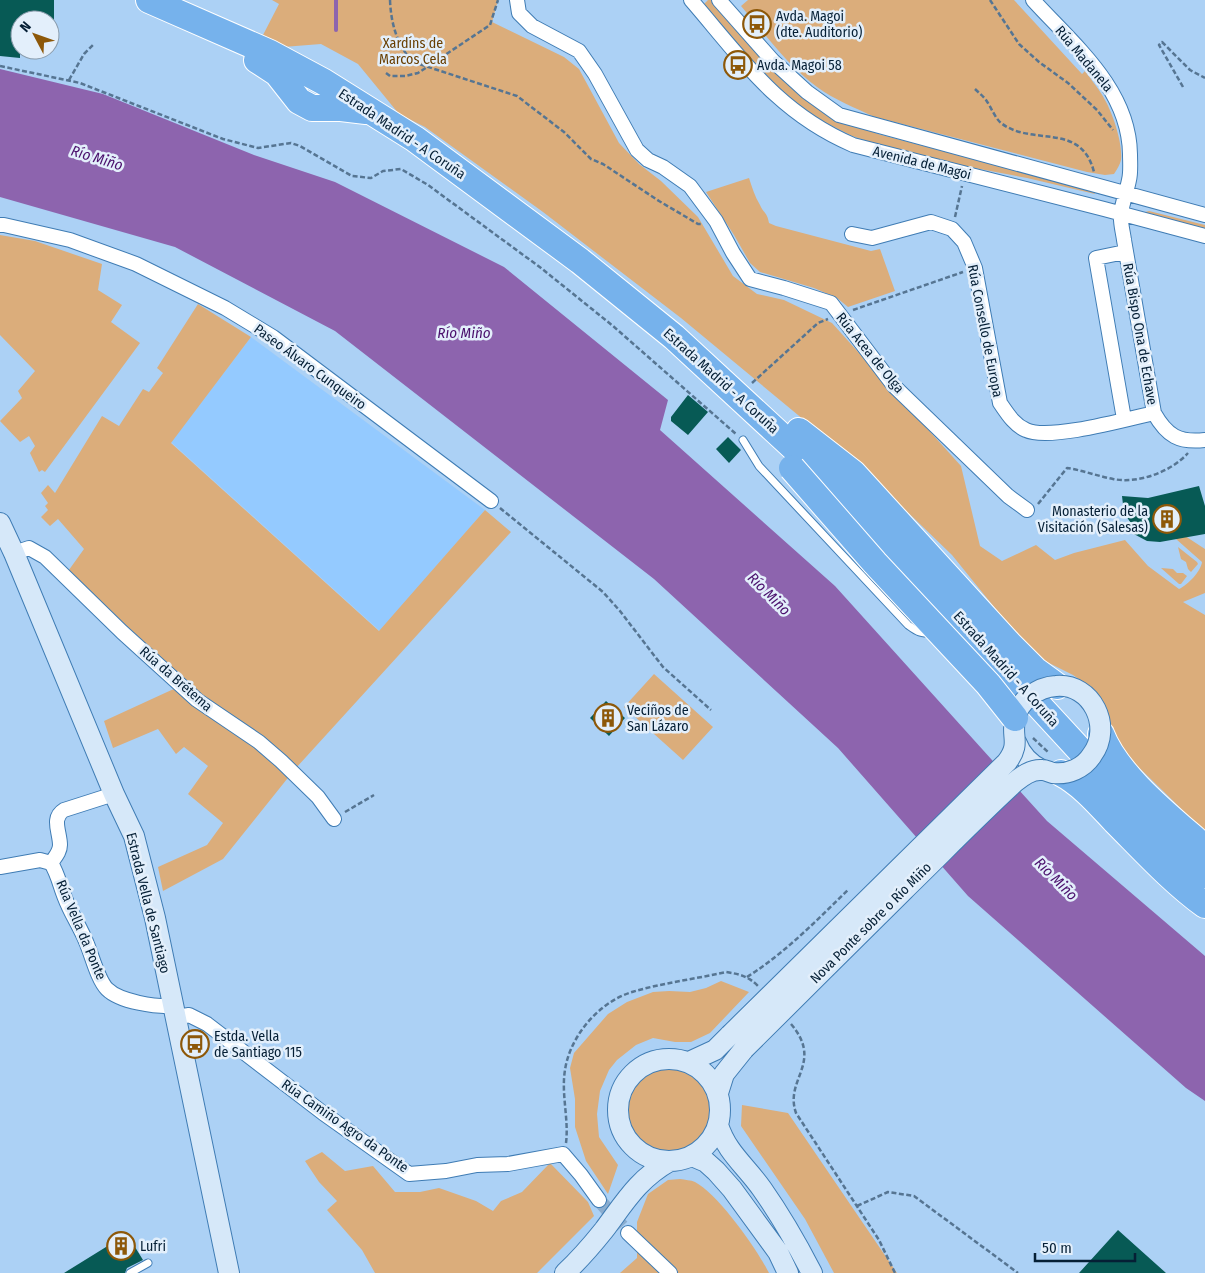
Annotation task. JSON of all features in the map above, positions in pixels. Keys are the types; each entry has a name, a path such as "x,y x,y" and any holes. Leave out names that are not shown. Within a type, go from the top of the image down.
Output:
{"highway":[{"path":"149,0 179,8"},
{"name":"Estrada Madrid - A Coruña","path":"179,8 226,34 244,52 278,73 299,101 312,108 342,108 372,112 417,141 580,260 679,341 845,494 948,618 1137,812 1205,875"},
{"path":"537,229 613,278 678,326 746,389 853,473 1035,670 1058,686"},
{"path":"621,294 694,370 735,407 792,468 875,563 988,684 1019,731"},
{"path":"1101,734 1113,758 1143,792 1205,848"},
{"path":"1052,768 1068,777 1088,794 1160,866 1205,905"}],"main road":[{"name":"Estrada Vella de Santiago","path":"0,523 114,794 134,836 155,918 230,1273"},
{"path":"1058,686 1072,688 1085,695 1094,706 1100,719 1101,734 1098,746 1088,760 1072,771 1027,761 1018,749 1023,703 1033,694 1044,688 1058,686"},
{"name":"Nova Ponte sobre o Río Miño","path":"718,1093 737,1042 1001,768 1010,758 1019,731"},
{"name":"Nova Ponte sobre o Río Miño","path":"689,1062 737,1042 1015,782 1026,774 1052,768"},
{"path":"565,1273 593,1243 629,1194 650,1173 670,1161 692,1156 708,1143 718,1125 721,1109 718,1093 707,1075 689,1062 672,1058 655,1060 639,1068 627,1081 619,1097 618,1115 623,1132 633,1146 648,1156 670,1161"},
{"path":"718,1125 727,1146 766,1195 792,1234 812,1273"},
{"path":"629,1194 635,1178 636,1166 633,1146"},
{"path":"692,1156 706,1162 732,1189 778,1252 788,1273"}],"street":[{"name":"Rúa Acea de Olga","path":"517,0 518,13 532,26 579,51 595,74 637,150 648,160 663,167 690,186 716,221 733,253 750,279 831,303 894,386 1008,496 1027,510"},
{"name":"Avenida de Magoi","path":"691,0 758,79 789,108 829,135 853,145 1205,236"},
{"name":"Avenida de Magoi","path":"719,0 773,61 807,92 839,115 1205,215"},
{"name":"Rúa Madanela","path":"1033,0 1094,67 1114,94 1122,110 1129,138 1130,177 1121,213"},
{"name":"Rúa Bispo Ona de Echave","path":"1121,213 1125,252 1154,413 1168,433 1193,442 1205,440"},
{"name":"Rúa Consello de Europa","path":"852,234 872,238 931,222 952,229 964,242 975,268 1000,403 1010,418 1026,431 1045,434 1154,413"},
{"name":"Paseo Álvaro Cunqueiro","path":"0,225 70,240 136,264 225,308 273,337 491,501"},
{"name":"Rúa Bispo Ona de Echave","path":"1124,419 1096,258 1125,252"},
{"name":"Rúa da Brétema","path":"14,553 29,548 45,558 122,632 198,700 259,742 281,760 318,797 334,819"},
{"name":"Rúa Vella da Ponte","path":"50,863 57,856 60,846 57,819 59,814 64,810 114,794"},
{"name":"Rúa Vella da Ponte","path":"0,867 40,860 50,863 55,870 65,899 80,927 105,988 113,994 175,1012"},
{"name":"Rúa Camiño Agro da Ponte","path":"175,1012 189,1015 207,1024 323,1113 409,1174 446,1171 477,1165 508,1164 563,1154 599,1200"},
{"path":"628,1233 670,1273"}],"lane":[{"path":"743,440 759,466 908,625 925,634 948,618"},
{"path":"130,1273 148,1263"}],"path":[{"path":"390,0 390,16 396,36 413,62 517,96 564,132 591,159 603,164 698,224 706,224"},
{"path":"386,73 390,76 405,76 418,73 490,25 498,0"},
{"path":"990,0 1018,44 1068,83 1097,110 1111,129 1119,132"},
{"path":"1183,86 1159,45 1162,42 1190,70 1205,78"},
{"path":"69,80 84,54 94,45"},
{"path":"0,66 69,80 142,106 223,139 258,148 291,143 300,146 352,176 371,178 383,171 401,169 428,185 570,291 613,326 743,440"},
{"path":"975,89 986,100 1000,122 1016,131 1064,138 1079,146 1092,162 1095,176"},
{"path":"954,221 963,182"},
{"path":"848,312 967,270"},
{"path":"746,389 818,323 834,317"},
{"path":"1027,510 1040,503 1067,468 1115,480 1129,480 1151,476 1168,470 1181,461 1188,453"},
{"path":"491,501 603,592 664,667 711,710"},
{"path":"1019,731 1052,768"},
{"path":"334,819 374,795"},
{"path":"746,977 769,963 811,927 848,890"},
{"path":"856,1206 888,1192 914,1196 1018,1273"}],"shaded area":[{"path":"251,337 485,510 380,631 171,442"}],"green space":[{"name":"Xardíns de Marcos Cela","path":"272,0 498,0 492,22 564,57 579,69 619,143 639,164 661,181 698,217 733,276 757,294 784,300 832,323 961,466 980,546 1002,561 1036,545 1055,560 1074,553 1125,540 1148,566 1179,589 1194,577 1202,562 1176,539 1182,534 1205,549 1205,593 1183,602 1205,615 1205,832 1120,749 1104,705 1093,689 1073,675 1033,655 952,555 862,468 681,318 543,212 425,127 399,114 358,64 321,44 283,47 263,35 279,4"},
{"path":"708,0 711,0 780,77 829,115 878,134 1088,189 1095,194 882,146 852,136 818,119 786,98 762,73 703,5"},
{"path":"748,0 1014,0 1082,74 1085,71 1101,93 1117,129 1121,153 1120,164 1114,174 1105,175 1087,172 875,117 845,104 817,87 777,49 741,6"},
{"path":"749,178 769,223 871,251 880,249 895,291 848,307 837,298 814,288 760,272 750,263 706,192"},
{"path":"1149,211 1205,225 1205,229 1145,214 1145,212"},
{"path":"0,235 35,241 102,264 98,290 122,305 111,322 140,343 45,472 42,470 39,472 30,453 35,446 29,436 20,442 0,421 22,398 18,391 35,371 0,335"},
{"path":"198,304 251,337 171,443 379,631 485,510 511,532 296,768 211,704 66,574 84,549 58,519 50,526 41,517 48,510 45,506 48,503 41,493 48,485 55,493 102,416 119,426 143,389 149,392 163,373 157,368"},
{"path":"1178,547 1197,562 1198,564 1191,572 1186,562 1181,559"},
{"path":"1161,568 1173,569 1177,573 1183,573 1187,576 1179,584"},
{"path":"654,674 713,727 683,760 624,707"},
{"path":"178,687 291,774 223,859 163,891 158,867 207,845 223,823 188,794 208,766 184,747 176,754 158,729 113,748 104,721"},
{"path":"721,981 749,992 710,1033 691,1042 675,1042 653,1038 636,1045 617,1060 609,1070 600,1091 597,1114 599,1137 618,1165 608,1194 586,1161 575,1127 575,1099 570,1068 574,1053 608,1014 627,1002 653,992 690,992 706,988"},
{"path":"668,1069 684,1072 698,1081 707,1095 710,1111 707,1127 698,1141 684,1150 668,1153 652,1150 638,1141 629,1127 626,1111 629,1095 638,1081 652,1072"},
{"path":"742,1105 788,1113 897,1273 834,1273 805,1219 741,1126"},
{"path":"322,1152 345,1171 373,1166 395,1192 420,1192 439,1188 476,1201 493,1211 501,1201 522,1192 550,1163 588,1202 594,1216 537,1273 375,1273 362,1250 327,1210 337,1201 319,1182 305,1161"},
{"path":"680,1179 695,1182 715,1198 756,1250 769,1273 620,1273 637,1258 637,1222 648,1194 668,1180"}],"water":[{"name":"Río Miño","path":"0,69 103,94 254,155 335,182 504,267 668,400 660,430 835,586 1047,821 1205,956 1205,1101 1186,1088 968,896 838,748 654,579 335,331 175,247 0,197"}],"building":[{"path":"0,0 54,0 54,10 10,10 10,57 0,56"},
{"path":"688,395 708,412 688,435 671,421 671,417"},
{"path":"728,437 741,450 729,463 716,449"},
{"name":"Monasterio de la Visitación (Salesas)","path":"1199,486 1205,506 1205,534 1160,542 1147,541 1132,533 1135,529 1124,513 1122,496 1148,498"},
{"name":"Veciños de San Lázaro","path":"606,701 625,718 609,736 590,718"},
{"path":"1118,1230 1166,1273 1079,1273"},
{"name":"Lufri","path":"127,1234 143,1260 127,1268 125,1273 64,1273"}],"waterway":[{"path":"336,0 336,30"}],"tunnel":[{"path":"599,1200 628,1233"}],"place":[{"name":"Avda. Magoi (dte. Auditorio)","path":"757,24"},
{"name":"Avda. Magoi 58","path":"738,65"},
{"name":"Monasterio de la Visitación (Salesas)","path":"1167,519"},
{"name":"Veciños de San Lázaro","path":"608,718"},
{"name":"Estda. Vella de Santiago 115","path":"195,1044"},
{"name":"Lufri","path":"121,1246"}]}
